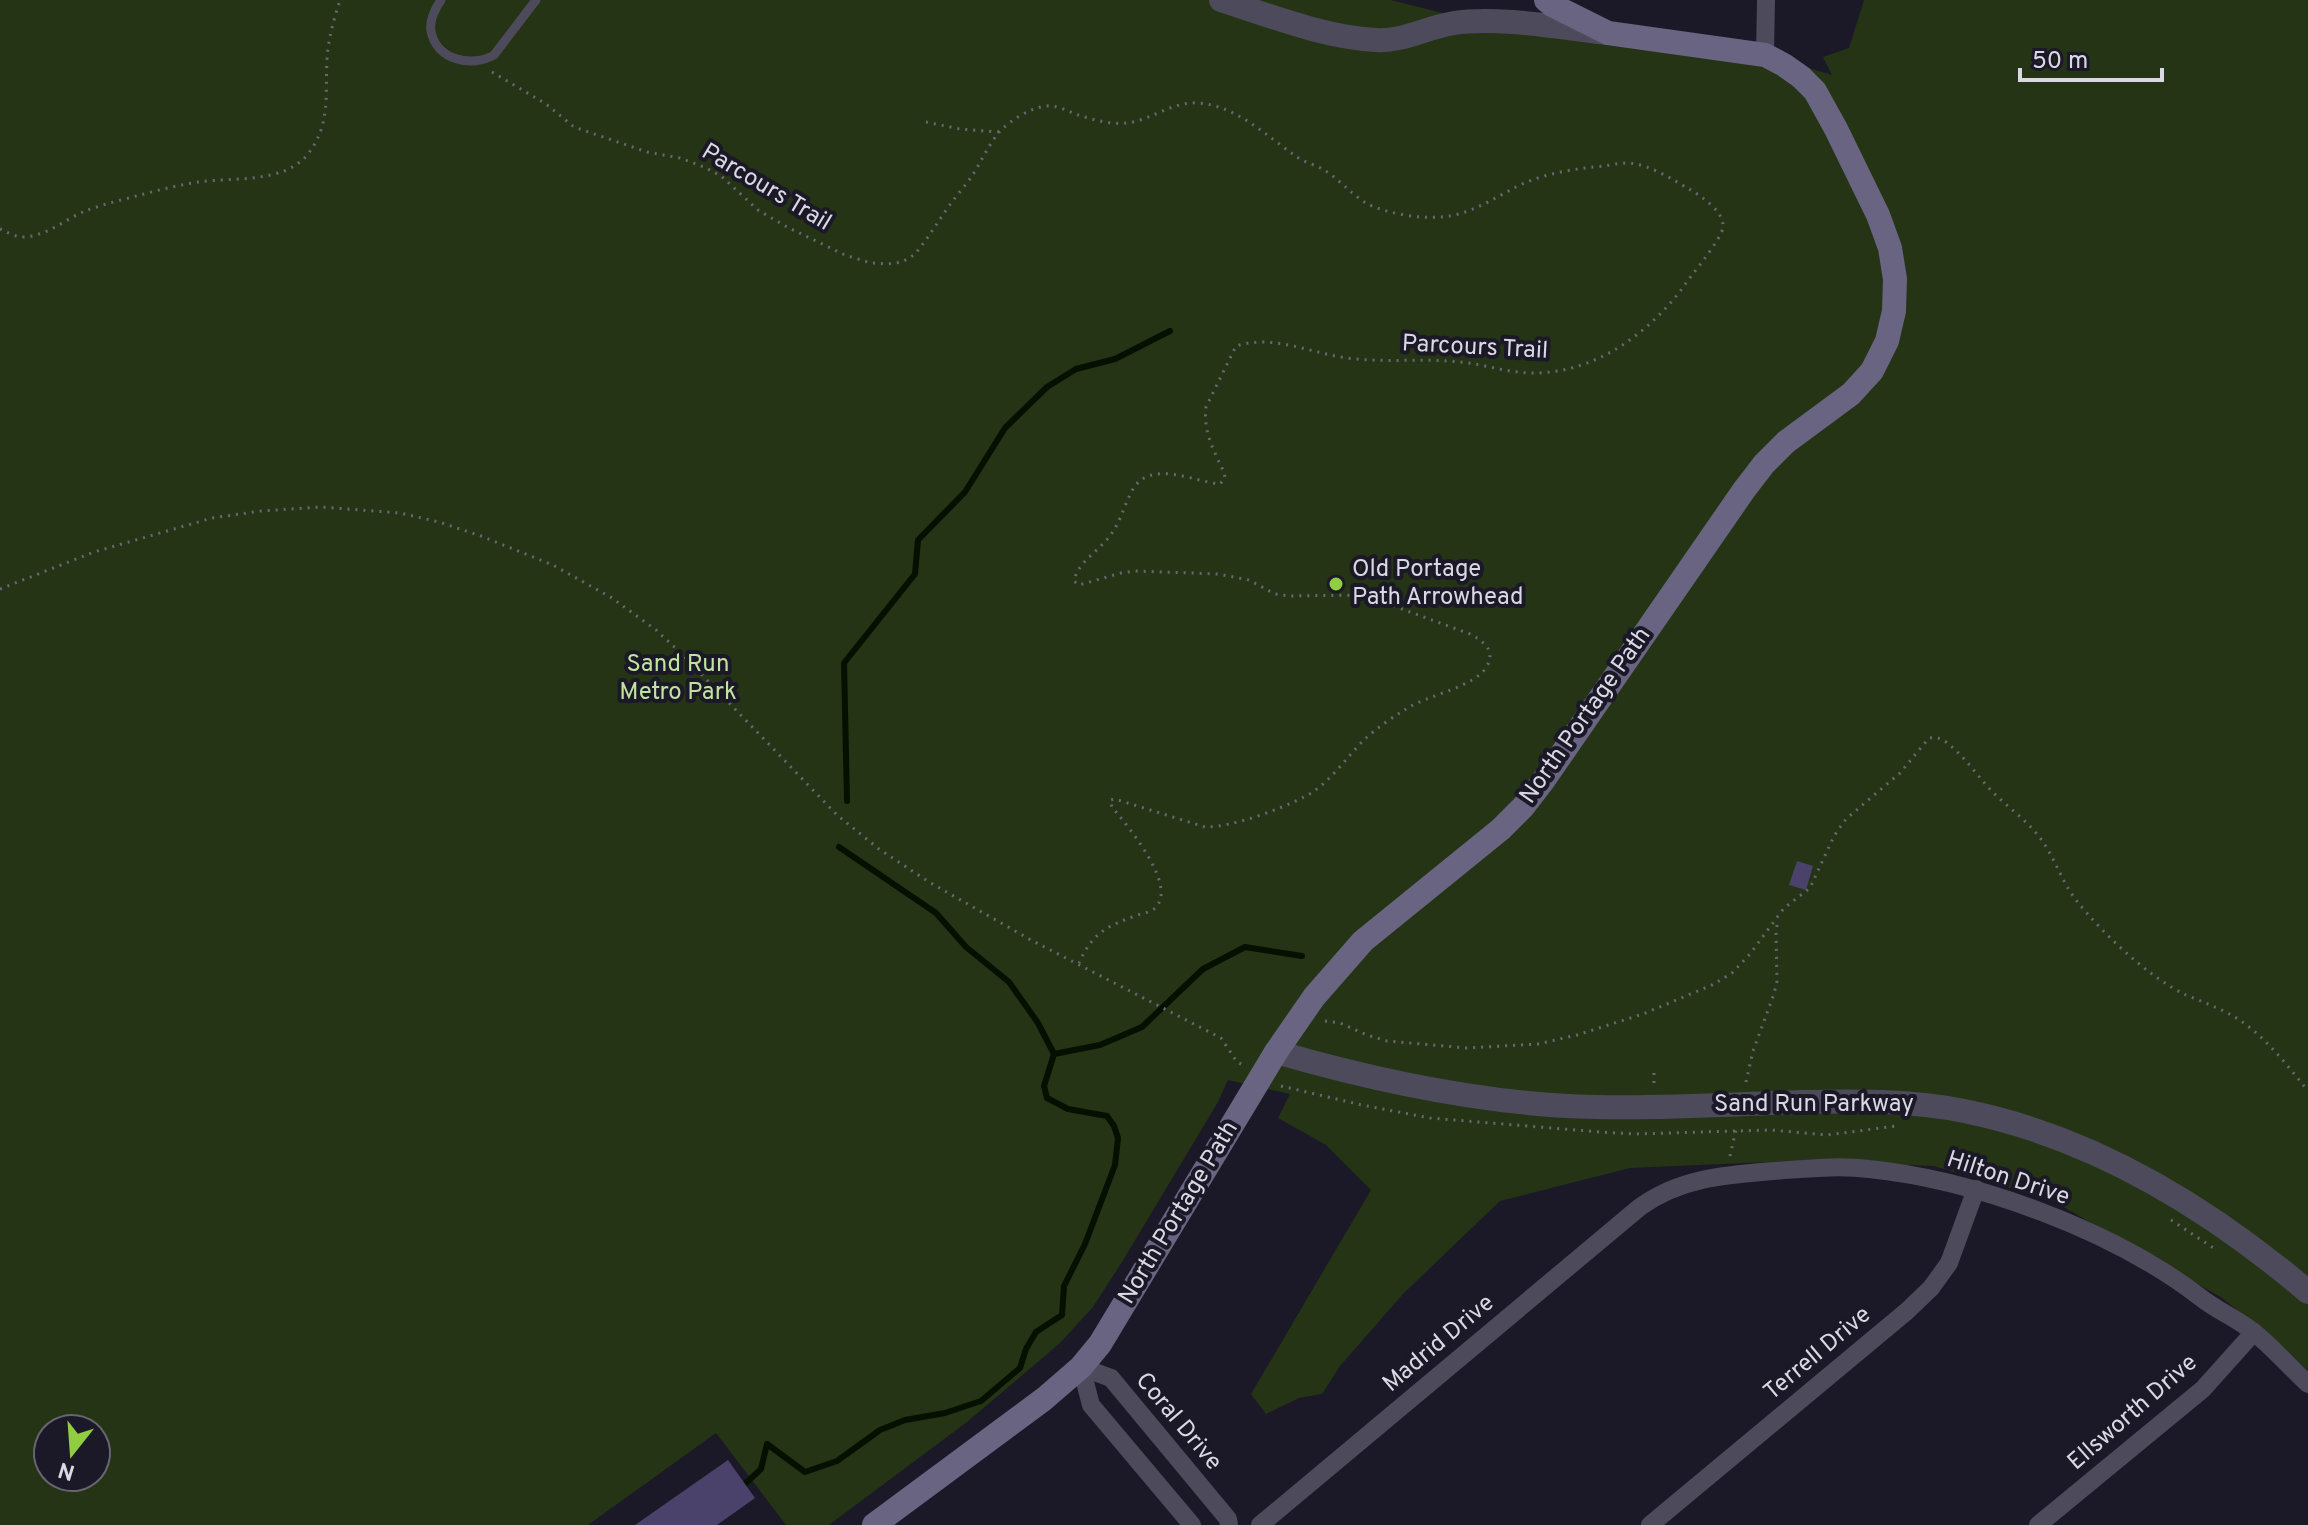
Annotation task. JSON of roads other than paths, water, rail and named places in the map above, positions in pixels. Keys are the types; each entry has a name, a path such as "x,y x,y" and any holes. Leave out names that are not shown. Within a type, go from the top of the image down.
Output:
{"main road":[{"name":"North Portage Path","path":"874,1525 1044,1399 1081,1367 1100,1344 1276,1052 1314,997 1363,941 1491,837 1523,807 1758,473 1786,442 1851,394 1872,371 1887,341 1894,311 1895,279 1890,248 1878,215 1815,91 1792,71 1765,55 1608,33 1546,0"}],"street":[{"path":"1221,0 1300,25 1380,40 1454,11 1487,21 1608,33"},
{"path":"1765,55 1766,0"},
{"name":"Sand Run Parkway","path":"1276,1052 1383,1081 1520,1102 1595,1107 1873,1101 1962,1110 2047,1133 2102,1155 2193,1206 2256,1250 2308,1292"},
{"name":"Hilton Drive","path":"1649,1200 1677,1186 1710,1178 1806,1168 1867,1168 1911,1174 1976,1189 2038,1211 2118,1247 2170,1277 2254,1332 2308,1384"},
{"name":"Terrell Drive","path":"1650,1525 1931,1288 1949,1263 1976,1189"},
{"name":"Madrid Drive","path":"1260,1525 1649,1200"},
{"name":"Ellsworth Drive","path":"2038,1525 2203,1389 2254,1332"},
{"path":"1081,1367 1091,1405 1192,1525"},
{"name":"Coral Drive","path":"1081,1367 1111,1378 1228,1519 1229,1525"}],"lane":[{"path":"441,0 431,22 434,41 457,60 471,63 494,55 536,0"}],"waterway":[{"path":"847,801 844,663 915,574 918,540 965,492 1005,428 1047,387 1076,369 1115,359 1170,331"},
{"path":"745,1484 761,1469 767,1444 805,1472 837,1461 880,1430 905,1420 945,1413 981,1401 1020,1368 1036,1332 1062,1315 1064,1286 1085,1244 1115,1165 1118,1138 1107,1116 1068,1109 1047,1098 1044,1086 1054,1054 1038,1023 1009,982 966,947 936,913 839,847"},
{"path":"1054,1054 1100,1045 1142,1027 1203,969 1245,947 1302,956"}],"place":[{"name":"Old Portage Path Arrowhead","path":"1336,584"}],"park label":[{"name":"Sand Run Metro Park","path":"678,679"}]}
